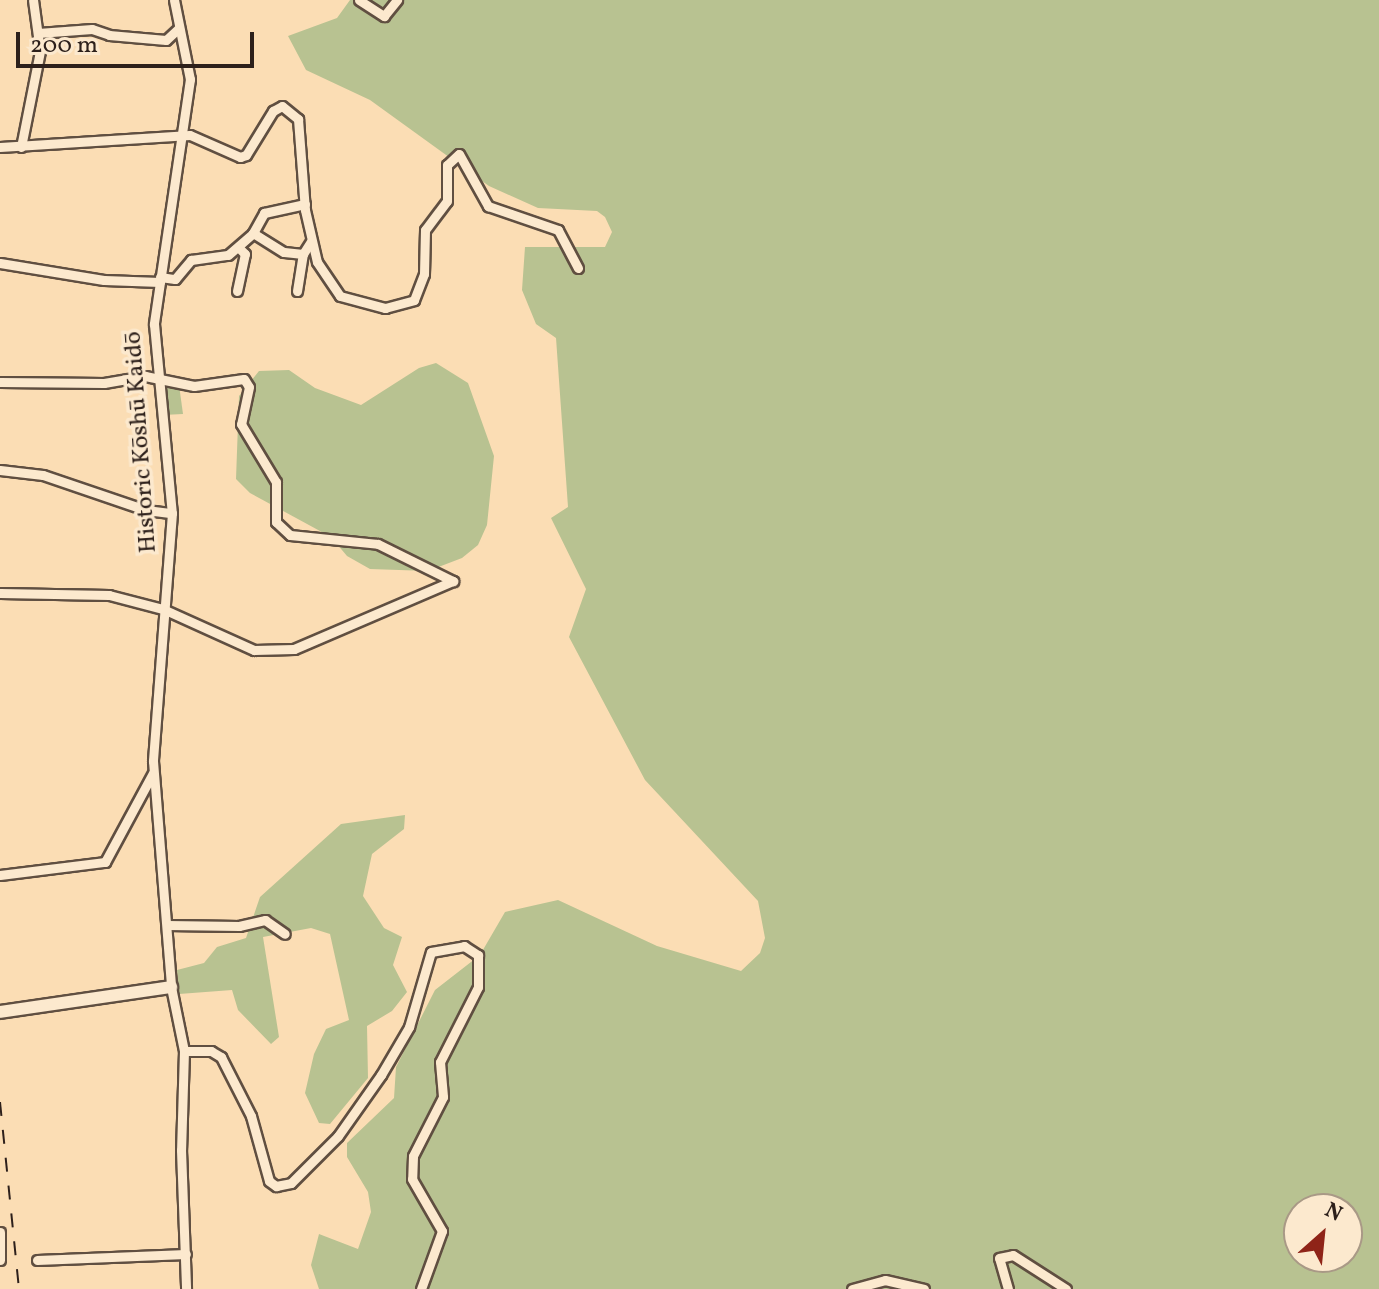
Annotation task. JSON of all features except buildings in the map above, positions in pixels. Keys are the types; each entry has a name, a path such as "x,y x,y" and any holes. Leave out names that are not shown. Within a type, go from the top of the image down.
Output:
{"street":[{"path":"21,147 37,74 38,33 33,0"},
{"name":"Historic Kōshū Kaidō","path":"0,875 105,862 153,773 172,513 154,324 190,79 174,0"},
{"path":"359,0 384,16 397,0"},
{"path":"38,33 92,29 166,40 179,28"},
{"path":"0,147 74,140 200,137 218,150 246,155 273,111 287,108 298,119 311,241 325,281 340,296 385,308 414,300 424,274 425,230 447,201 447,165 459,154 488,206 558,230 578,268"},
{"path":"0,263 104,280 175,279 191,260 221,257 239,248 253,233 264,213 305,204"},
{"path":"253,233 284,252 303,254"},
{"path":"297,291 303,254 311,241"},
{"path":"237,291 245,254 239,248"},
{"path":"0,382 158,378 194,386 244,379 249,387 241,424 276,482 276,522 290,535 365,540 453,581 294,649 243,648 163,609 109,595 0,593"},
{"path":"0,470 43,475 146,510 172,513"},
{"path":"153,773 171,987 184,1051 181,1150 186,1289"},
{"path":"167,925 239,926 265,920 285,934"},
{"path":"184,1051 211,1051 221,1057 251,1116 269,1181 276,1186 291,1183 338,1136 388,1063 414,1016 431,952 464,946 478,955 478,987 440,1062 443,1097 411,1168 419,1194 441,1222 421,1289"},
{"path":"0,1012 171,987"},
{"path":"0,1232 0,1260"},
{"path":"37,1260 186,1254"},
{"path":"1008,1289 999,1258 1013,1255 1066,1289"},
{"path":"852,1289 885,1280 924,1289"}],"green space":[{"path":"350,0 1379,0 1379,1289 319,1289 311,1265 319,1234 358,1249 371,1212 368,1192 347,1157 347,1143 394,1098 396,1067 435,990 480,955 505,912 558,900 657,946 741,971 760,953 765,938 758,901 645,780 569,637 586,589 551,518 568,507 556,338 536,324 522,290 525,247 605,247 612,232 605,217 597,211 538,208 489,186 370,100 306,70 288,36 337,18"},
{"path":"436,363 468,383 494,456 487,525 478,545 462,558 428,571 370,569 347,556 331,537 250,493 236,479 239,396 259,371 289,370 315,388 361,405 419,368"},
{"path":"162,381 179,385 183,414 163,415"},
{"path":"405,815 404,829 372,854 363,896 384,928 402,937 393,965 407,992 392,1011 367,1026 368,1078 330,1124 319,1123 305,1093 314,1054 326,1029 349,1020 330,934 311,928 263,937 279,1037 271,1044 238,1010 232,990 179,994 177,970 204,963 217,947 246,938 260,897 341,824"}],"railway":[{"path":"0,1102 19,1289"}]}
